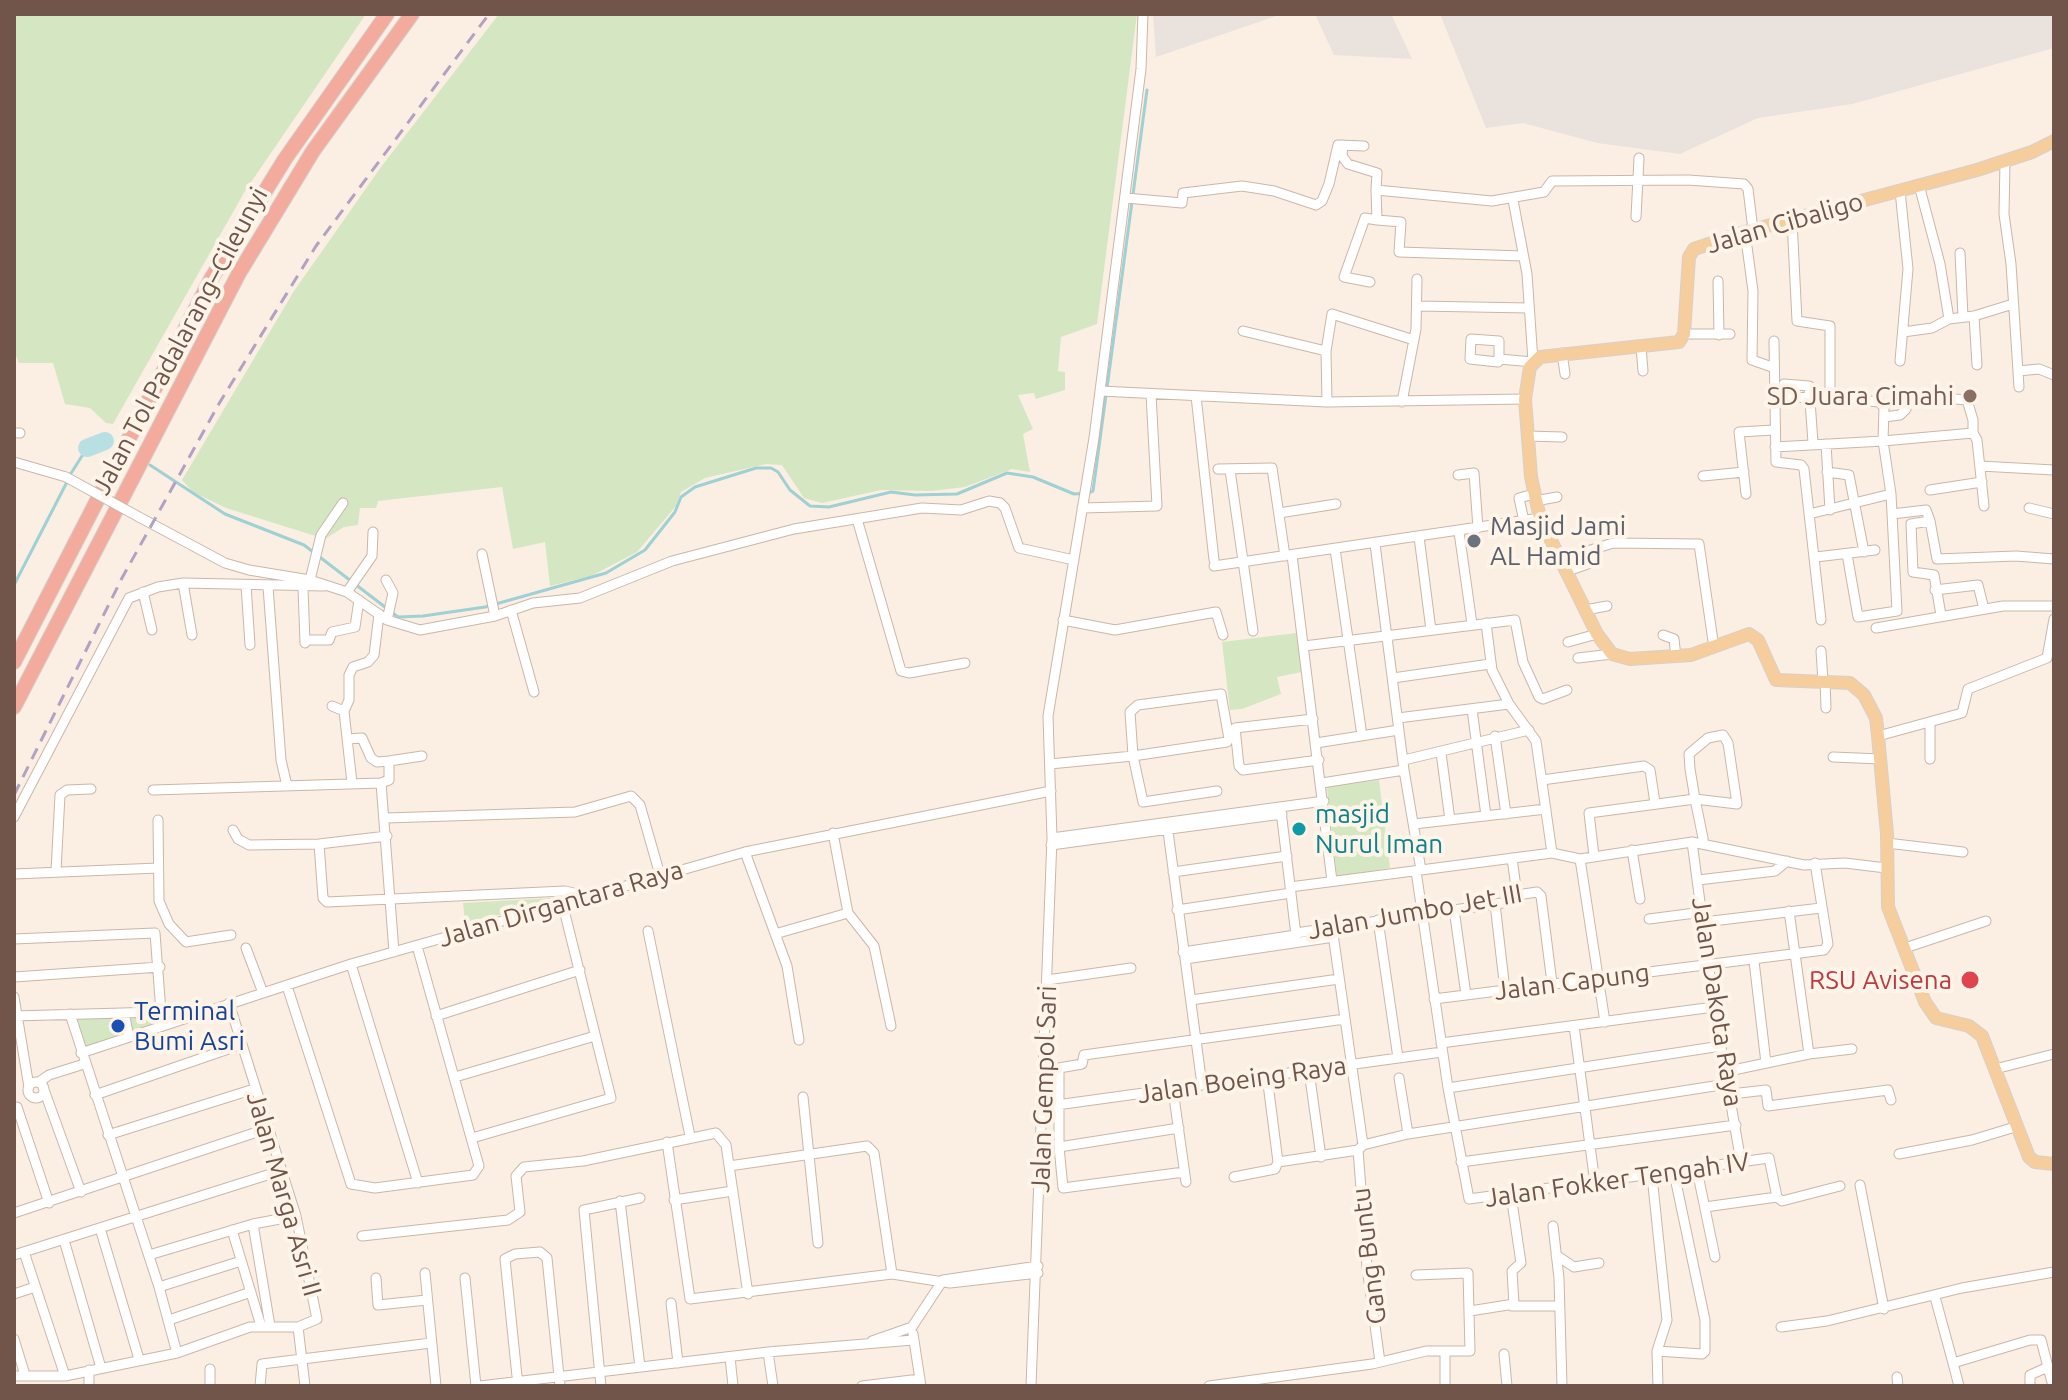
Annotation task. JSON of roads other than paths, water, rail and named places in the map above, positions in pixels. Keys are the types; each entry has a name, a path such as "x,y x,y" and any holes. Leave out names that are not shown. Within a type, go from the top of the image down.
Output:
{"highway":[{"name":"Jalan Tol Padalarang–Cileunyi","path":"14,662 211,279 285,159 387,14"},
{"name":"Jalan Tol Padalarang–Cileunyi","path":"14,707 239,273 313,151 412,14"}],"main road":[{"name":"Jalan Cibaligo","path":"1684,334 1691,252 1749,231 2005,161 2054,141"},
{"path":"1684,334 1675,345 1562,353 1533,361 1525,399 1534,497 1540,518 1597,634 1612,654 1630,659 1676,657 1714,648 1749,634 1758,640 1776,680 1859,687 1872,710 1878,736 1887,843 1888,907 1930,1011 1942,1021 1969,1026 1978,1031 1985,1041 2015,1127 2032,1160 2054,1164"}],"street":[{"name":"Jalan Gempol Sari","path":"1031,1386 1050,1106 1047,980 1052,842 1048,716 1086,485 1106,391 1130,198 1143,14"},
{"path":"1130,198 1182,203 1183,193 1242,186 1274,191 1316,205 1322,201 1329,184 1338,145 1364,146"},
{"path":"1343,145 1342,156 1348,164 1377,173 1377,220"},
{"path":"1636,217 1639,158"},
{"path":"2005,161 2004,211 2019,387"},
{"path":"1376,190 1492,201 1513,200 1543,192 1551,181 1688,180 1744,184 1748,189 1753,291 1752,360 1772,367"},
{"path":"1919,185 1940,264 1949,319"},
{"path":"1900,191 1908,269 1900,361"},
{"path":"1499,359 1533,361 1523,256 1513,200"},
{"path":"1370,282 1344,277 1365,218 1401,222 1399,252 1523,256"},
{"path":"1792,220 1797,321 1830,326 1830,397"},
{"path":"1960,253 1977,365"},
{"path":"1402,402 1414,340 1417,279"},
{"path":"1718,281 1719,335"},
{"path":"1903,332 1932,328 1949,319 2013,304"},
{"path":"1418,306 1529,308"},
{"path":"1327,402 1326,351 1331,316 1336,313 1414,340"},
{"path":"1243,331 1326,351"},
{"path":"1684,334 1730,334"},
{"path":"1774,341 1774,430 1778,465 1799,465 1804,469 1821,620"},
{"path":"1641,347 1643,371"},
{"path":"1562,353 1565,374"},
{"path":"2018,371 2039,369 2054,375"},
{"path":"1784,384 1809,386 1813,443"},
{"path":"1106,391 1327,402 1525,399"},
{"path":"1083,505 1157,507 1151,394"},
{"path":"1196,396 1214,563 1375,544 1540,518"},
{"path":"1773,398 1830,397 1884,405 1883,441 1891,494 1897,611 1858,617 1847,554"},
{"path":"1943,398 1967,400 1973,420 1984,506"},
{"path":"1884,417 1900,415 1906,409"},
{"path":"1746,494 1739,432 1774,430"},
{"path":"1775,447 1973,433"},
{"path":"1527,436 1562,437"},
{"path":"1826,444 1830,510"},
{"path":"14,462 66,477 225,563 306,584 351,585"},
{"path":"1980,466 2054,470"},
{"path":"1218,469 1272,468 1304,646 1332,881"},
{"path":"1230,470 1253,631"},
{"path":"1703,476 1744,472"},
{"path":"1827,472 1848,474 1864,552"},
{"path":"1458,475 1474,473 1478,528"},
{"path":"1930,490 1982,482"},
{"path":"1809,514 1891,494"},
{"path":"1524,521 1519,498 1557,497"},
{"path":"351,585 359,600 420,630 494,610 580,598 672,561 783,532 922,508 961,510 994,501 1004,506 1019,548 1074,560"},
{"path":"343,503 326,524 306,584 305,642 329,640 332,632 355,627 359,600"},
{"path":"1279,513 1336,504"},
{"path":"2029,508 2054,514"},
{"path":"1892,514 1926,510 1936,558 2054,559"},
{"path":"857,519 901,671 909,673 965,663"},
{"path":"1930,521 1910,525 1913,572 1934,575 1941,615"},
{"path":"351,585 372,556 373,532"},
{"path":"1459,532 1472,624"},
{"path":"1419,537 1431,630"},
{"path":"1562,566 1613,543 1699,544 1714,648"},
{"name":"Jalan Fokker Tengah IV","path":"1375,544 1414,824 1420,913 1454,1127 1471,1200 1772,1160 1777,1197"},
{"path":"1335,549 1361,729"},
{"path":"1816,557 1875,550"},
{"path":"482,554 494,610"},
{"path":"1562,566 1593,562"},
{"path":"352,783 344,711 349,700 349,671 374,655 387,614 392,584 386,580"},
{"path":"14,817 129,598 183,583 268,587 306,584"},
{"path":"183,583 192,635"},
{"path":"246,585 250,645"},
{"path":"1935,590 1978,585 1984,609"},
{"path":"268,587 281,760 287,786"},
{"path":"143,592 152,630"},
{"path":"1585,610 1607,606"},
{"path":"1876,628 1984,609 2054,606"},
{"path":"511,610 534,692"},
{"path":"1063,620 1115,630 1216,612 1223,635"},
{"path":"1878,736 1930,724 1965,711 1968,689 2050,658 2054,619"},
{"path":"1304,646 1472,624 1517,622 1523,662 1539,697 1547,698 1567,690"},
{"path":"1486,623 1490,664 1509,704 1536,741 1552,853"},
{"path":"1568,642 1597,634"},
{"path":"1663,635 1674,639 1676,657"},
{"path":"1821,651 1826,708"},
{"path":"1578,658 1612,654"},
{"path":"1393,678 1490,664"},
{"path":"1050,764 1133,756 1228,741 1222,695 1138,705 1130,712 1133,756 1143,802 1217,791"},
{"path":"1398,718 1509,704"},
{"path":"332,706 344,711"},
{"path":"1472,709 1486,816"},
{"path":"1313,719 1238,727 1234,731 1239,766 1243,770 1319,760"},
{"path":"1930,724 1930,759"},
{"path":"1316,743 1399,730"},
{"path":"1322,783 1404,765 1495,736 1529,730"},
{"path":"1495,736 1506,814"},
{"name":"Jalan Dakota Raya","path":"1695,799 1737,804 1725,736 1712,736 1689,754 1695,799 1698,880 1714,1007 1741,1162"},
{"path":"347,739 362,738 371,758 377,762 422,756"},
{"path":"1441,753 1450,820"},
{"path":"1833,757 1881,759"},
{"path":"153,790 381,783 389,780 389,761"},
{"path":"1542,780 1648,766 1655,803"},
{"path":"381,783 394,952"},
{"path":"56,871 60,795 67,790 91,789"},
{"name":"Jalan Dirgantara Raya","path":"37,1085 49,1075 129,1037 351,964 745,852 1051,791"},
{"path":"386,818 575,812 631,796 640,805 660,875"},
{"path":"1594,856 1588,814 1695,799"},
{"path":"1052,842 1281,811 1324,801"},
{"path":"1414,824 1546,809"},
{"path":"1281,811 1296,937"},
{"path":"158,820 159,901 178,937 186,942 200,942 231,935"},
{"path":"1167,827 1202,1085"},
{"path":"233,830 238,839 249,845 319,844 387,836"},
{"path":"833,833 848,913 874,946 891,1026"},
{"path":"1177,910 1332,881 1552,853 1580,859 1698,842 1787,861 1886,868"},
{"path":"1887,843 1963,852"},
{"path":"319,844 325,901 565,891 591,897"},
{"path":"1632,850 1640,899"},
{"path":"745,852 793,991 799,1040"},
{"path":"1173,872 1287,856"},
{"path":"1512,858 1517,895"},
{"path":"1580,859 1605,1022"},
{"path":"1698,880 1775,871 1787,861"},
{"path":"1649,919 1821,908 1815,863"},
{"path":"14,874 158,868"},
{"name":"Jalan Jumbo Jet III","path":"1184,955 1333,932 1375,920 1515,901 1517,895 1540,894 1552,983"},
{"path":"1495,904 1505,990"},
{"path":"472,1138 611,1098 563,906"},
{"name":"Jalan Capung","path":"1434,999 1794,956 1828,947 1821,908"},
{"path":"1454,909 1466,995"},
{"path":"1789,911 1808,1055"},
{"path":"775,934 848,913"},
{"path":"1375,920 1396,1059"},
{"path":"1905,948 1986,921"},
{"path":"14,939 148,930 158,937 161,1012"},
{"path":"648,931 690,1136"},
{"name":"Gang Buntu","path":"1333,932 1351,1065 1360,1148 1365,1253 1380,1362"},
{"path":"287,986 351,1184 375,1188 476,1173 479,1166 472,1138 417,946"},
{"path":"246,948 263,993"},
{"path":"1754,961 1766,1063"},
{"path":"351,964 418,1183"},
{"path":"14,977 160,967"},
{"path":"1047,980 1131,968"},
{"path":"436,1016 580,970"},
{"path":"1191,1000 1339,979"},
{"path":"14,997 15,1016 37,1085 81,1192"},
{"name":"Jalan Marga Asri II","path":"229,1003 266,1129 296,1216 317,1314 313,1323 298,1327"},
{"name":"Jalan Boeing Raya","path":"1050,1106 1396,1059 1442,1048 1574,1026 1714,1007"},
{"path":"15,1016 206,1011"},
{"path":"124,1013 129,1037"},
{"path":"70,1014 149,1255 177,1353"},
{"path":"1173,1090 1185,1177 1066,1189 1061,1184 1059,1147 1050,1106 1059,1068 1082,1064 1084,1055 1345,1019"},
{"path":"1574,1026 1595,1183"},
{"path":"455,1077 595,1036"},
{"path":"95,1095 240,1045"},
{"path":"1448,1088 1721,1046"},
{"path":"1724,1072 1852,1049"},
{"path":"1995,1069 2054,1054"},
{"path":"1309,1071 1321,1157"},
{"path":"1234,1177 1275,1169 1278,1162 1267,1076"},
{"path":"1399,1078 1408,1134"},
{"path":"1278,1162 1321,1157 1408,1134 1727,1084"},
{"path":"37,1085 35,1097 16,1107 49,1203"},
{"path":"108,1135 254,1089"},
{"path":"1731,1094 1766,1090 1768,1106 1888,1090 1891,1100"},
{"path":"803,1097 818,1243"},
{"path":"1461,1162 1736,1125"},
{"path":"1899,1154 1972,1140 2015,1127"},
{"path":"1059,1147 1179,1128"},
{"path":"14,1212 49,1203 266,1129"},
{"path":"362,1236 508,1220 520,1212 516,1176 524,1167 583,1161 690,1136 716,1133 723,1137 729,1166 748,1294"},
{"path":"667,1142 690,1299 892,1274 943,1280 1038,1270"},
{"path":"729,1166 863,1145 872,1149 892,1274"},
{"path":"1697,1170 1715,1257"},
{"path":"65,1376 35,1287 19,1254 280,1171"},
{"path":"1657,1351 1696,1355 1705,1351 1705,1320 1674,1173"},
{"path":"1652,1176 1667,1320 1657,1351 1658,1386"},
{"path":"1860,1185 1884,1309"},
{"path":"1705,1207 1777,1197 1782,1201 1840,1186"},
{"path":"674,1200 733,1191"},
{"path":"1511,1195 1521,1263 1512,1271 1512,1306"},
{"path":"601,1386 583,1215 588,1207 640,1198"},
{"path":"620,1201 640,1367"},
{"path":"149,1255 253,1224 296,1216"},
{"path":"253,1224 266,1326"},
{"path":"1553,1226 1562,1386"},
{"path":"100,1228 139,1359"},
{"path":"232,1230 251,1292 266,1326"},
{"path":"64,1240 101,1368"},
{"path":"518,1383 505,1259 515,1254 540,1252 547,1258 559,1382"},
{"path":"1556,1255 1574,1267 1599,1263"},
{"path":"159,1287 241,1261"},
{"path":"1209,1386 1445,1351 1470,1351 1466,1272 1416,1275"},
{"path":"1781,1327 1884,1309 1962,1288 2054,1272"},
{"path":"425,1273 436,1386"},
{"path":"376,1278 378,1305 427,1300"},
{"path":"465,1278 478,1386 559,1382 599,1372 640,1367 913,1340"},
{"path":"869,1343 912,1327 943,1280"},
{"path":"14,1294 35,1287"},
{"path":"169,1320 251,1292"},
{"path":"1935,1297 1959,1386"},
{"path":"671,1303 678,1363"},
{"path":"1470,1311 1512,1306 1559,1306"},
{"path":"14,1376 65,1376 177,1353 266,1326 298,1327 305,1386"},
{"path":"862,1386 921,1382 912,1327"},
{"path":"14,1339 25,1375"},
{"path":"1953,1363 2041,1340 2053,1386"},
{"path":"260,1386 262,1364 431,1343"},
{"path":"1445,1351 1445,1386"},
{"path":"768,1352 773,1386"},
{"path":"1504,1354 1507,1386"},
{"path":"730,1357 733,1386"},
{"path":"2030,1386 2030,1375 2048,1367"},
{"path":"210,1369 210,1386"},
{"path":"89,1370 89,1386"}],"waterway":[{"path":"1107,388 1147,90"},
{"path":"150,465 225,514 304,545 398,617 423,616 485,607 606,573 645,550 675,512 681,497 695,487 756,468 771,468 778,472 790,490 810,506 829,507 891,492 957,494 1007,473 1033,477 1074,494 1088,493 1093,491 1106,395"},
{"path":"87,448 105,441"},
{"path":"70,475 87,448"},
{"path":"14,585 67,482"}],"railway":[{"path":"14,795 122,578 220,402 316,246 489,14"}],"place":[{"name":"SD Juara Cimahi","path":"1970,396"},
{"name":"Masjid Jami AL Hamid","path":"1474,541"},
{"name":"masjid Nurul Iman","path":"1299,829"},
{"name":"RSU Avisena","path":"1970,980"},
{"name":"Terminal Bumi Asri","path":"118,1026"}]}
